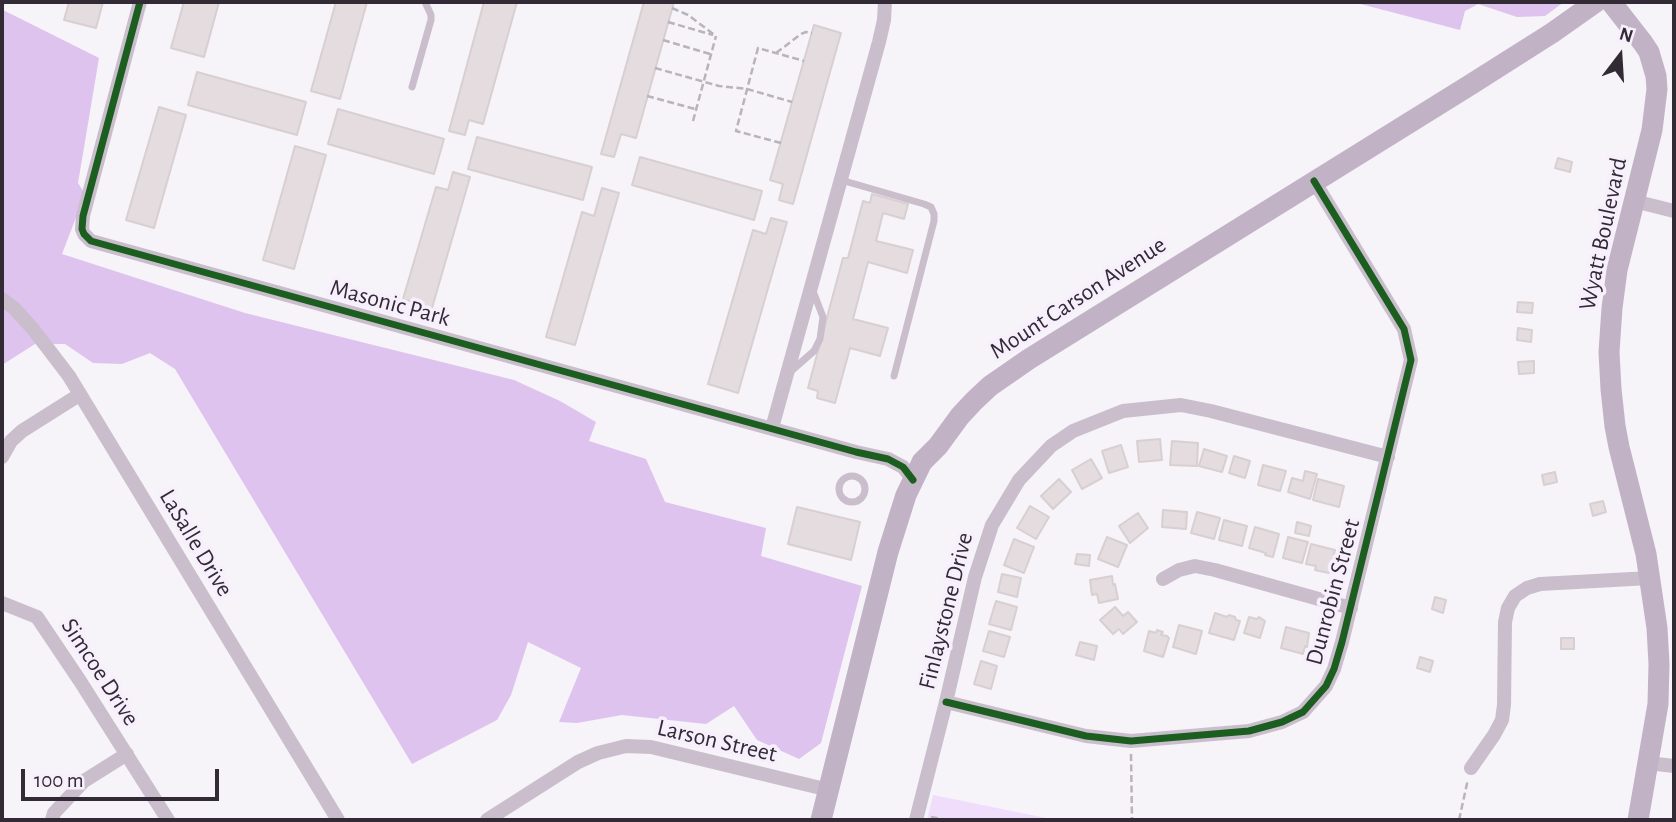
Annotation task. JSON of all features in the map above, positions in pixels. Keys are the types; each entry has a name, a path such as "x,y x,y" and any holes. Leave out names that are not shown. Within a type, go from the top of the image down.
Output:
{"main road":[{"name":"Mount Carson Avenue","path":"821,820 888,552 905,495 922,462 960,416 990,386 1012,370 1552,33 1596,2"},
{"name":"Wyatt Boulevard","path":"1611,2 1649,52 1657,89 1655,117 1621,250 1610,332 1609,372 1619,447 1643,539 1657,620 1657,711 1637,820"}],"street":[{"name":"Masonic Park","path":"140,2 83,216 82,229 91,241 888,459 904,467 912,480"},
{"path":"772,428 879,42 885,2"},
{"name":"Dunrobin Street","path":"946,702 1086,736 1131,741 1249,731 1282,722 1303,712 1325,686 1334,669 1351,608 1411,360 1404,329 1314,181"},
{"path":"1634,201 1674,211"},
{"name":"LaSalle Drive","path":"2,299 33,329 69,376 338,820"},
{"path":"2,457 11,441 22,431 79,396"},
{"name":"Finlaystone Drive","path":"917,817 975,577 992,525 1019,480 1051,446 1073,431 1123,411 1181,405 1388,457"},
{"path":"1163,579 1179,570 1195,566 1351,608"},
{"path":"1471,768 1502,720 1505,622 1508,608 1516,596 1527,588 1540,584 1650,578"},
{"name":"Simcoe Drive","path":"2,603 37,617 168,820"},
{"name":"Larson Street","path":"487,820 578,762 598,753 626,746 652,747 829,790"},
{"path":"52,820 54,813 84,781 127,754"},
{"path":"1648,763 1674,766"}],"lane":[{"path":"412,87 431,20 425,2"},
{"path":"841,180 924,204 931,208 934,214 894,376"},
{"path":"786,375 809,357 820,339 823,317 811,287"}],"path":[{"path":"672,8 688,15 716,36"},
{"path":"668,22 716,36"},
{"path":"776,53 801,34 811,33"},
{"path":"692,121 716,36"},
{"path":"663,40 711,54"},
{"path":"781,142 736,131 758,48 804,61"},
{"path":"655,68 792,102"},
{"path":"647,96 696,110"},
{"path":"1131,741 1132,820"},
{"path":"1459,820 1471,768"},
{"path":"917,817 947,820"}],"shaded area":[{"path":"2,2 5,2 3,10 99,58 78,183 85,194 62,254 245,313 514,380 560,401 596,422 589,441 646,459 665,502 766,528 761,556 862,586 821,743 799,759 757,740 734,706 706,724 622,715 577,723 559,722 581,668 528,642 511,695 497,720 412,764 175,369 150,353 122,364 93,363 65,344 35,344 2,365"},
{"path":"1353,2 1564,2 1545,16 1517,17 1478,4 1465,11 1460,30"},
{"path":"933,795 1056,820 927,820"}],"building":[{"path":"69,2 103,2 96,28 64,20"},
{"path":"184,2 219,2 204,57 171,48"},
{"path":"336,2 367,2 340,99 311,91"},
{"path":"484,2 517,2 483,124 469,120 465,135 449,131"},
{"path":"644,2 674,2 636,138 621,134 614,157 601,154"},
{"path":"814,25 841,33 793,204 779,200 783,184 770,180"},
{"path":"197,72 306,102 297,135 188,105"},
{"path":"159,107 186,115 154,228 126,220"},
{"path":"338,109 444,139 434,174 328,144"},
{"path":"477,137 592,167 583,200 468,169"},
{"path":"295,146 326,155 294,269 263,260"},
{"path":"640,157 762,191 754,220 632,185"},
{"path":"1558,158 1572,162 1570,172 1555,168"},
{"path":"453,172 470,177 432,308 403,299 436,187 448,190"},
{"path":"602,188 619,193 575,345 546,337 582,212 594,216"},
{"path":"872,194 908,204 904,219 883,213 876,241 913,250 907,273 868,262 853,319 888,328 880,356 850,348 835,403 817,398 818,391 808,388 843,258 848,258 863,201 870,203"},
{"path":"771,218 787,222 738,393 708,384 753,230 766,234"},
{"path":"1518,302 1533,303 1532,313 1517,312"},
{"path":"1518,328 1532,330 1531,342 1517,340"},
{"path":"1534,361 1534,373 1519,374 1518,362"},
{"path":"1160,439 1162,460 1139,462 1137,441"},
{"path":"1172,441 1198,443 1197,466 1170,465"},
{"path":"1121,445 1128,467 1109,473 1102,451"},
{"path":"1204,449 1227,456 1222,472 1199,466"},
{"path":"1234,456 1250,461 1245,478 1229,473"},
{"path":"1091,459 1102,478 1082,489 1072,470"},
{"path":"1263,465 1286,471 1280,491 1258,485"},
{"path":"1305,471 1317,474 1310,499 1288,492 1292,478 1303,481"},
{"path":"1555,472 1557,482 1544,485 1542,475"},
{"path":"1059,479 1071,492 1053,509 1041,496"},
{"path":"1318,479 1344,486 1339,507 1313,500"},
{"path":"1603,501 1606,512 1593,516 1590,504"},
{"path":"1030,506 1049,517 1036,539 1017,528"},
{"path":"797,507 860,522 851,560 788,544"},
{"path":"1163,510 1187,512 1186,529 1162,527"},
{"path":"1197,512 1220,518 1214,539 1191,533"},
{"path":"1138,513 1148,528 1130,543 1119,526"},
{"path":"1224,520 1247,526 1242,546 1219,540"},
{"path":"1297,522 1311,526 1309,536 1295,533"},
{"path":"1255,527 1279,534 1273,557 1249,548"},
{"path":"1107,537 1127,545 1118,567 1098,559"},
{"path":"1288,537 1308,542 1302,563 1283,558"},
{"path":"1014,539 1034,547 1024,573 1004,565"},
{"path":"1311,544 1335,550 1329,573 1315,570 1316,566 1306,564"},
{"path":"1077,554 1090,555 1089,566 1075,564"},
{"path":"1002,574 1021,578 1017,597 998,592"},
{"path":"1112,576 1118,599 1099,603 1097,594 1092,595 1090,580"},
{"path":"1435,597 1446,600 1443,613 1432,609"},
{"path":"996,601 1017,607 1011,630 989,624"},
{"path":"1115,607 1123,616 1128,612 1137,622 1123,634 1119,629 1113,634 1100,620"},
{"path":"1215,613 1227,617 1229,615 1240,621 1234,640 1209,633"},
{"path":"1249,617 1259,617 1265,621 1260,638 1244,633"},
{"path":"1179,625 1202,631 1196,654 1173,647"},
{"path":"1286,627 1309,633 1303,654 1281,648"},
{"path":"1157,630 1169,638 1163,657 1144,651 1149,631 1156,633"},
{"path":"989,631 1010,637 1004,657 983,651"},
{"path":"1561,638 1574,638 1574,649 1561,649"},
{"path":"1080,642 1097,646 1094,660 1076,655"},
{"path":"1420,657 1433,661 1430,672 1417,668"},
{"path":"981,661 997,666 991,689 974,684"}],"cycle path":[{"path":"140,2 83,216 82,229 91,241 888,459 903,467 913,480"},
{"path":"946,702 1086,736 1131,741 1249,731 1282,722 1303,712 1326,686 1342,642 1411,360 1404,329 1314,181"}]}
